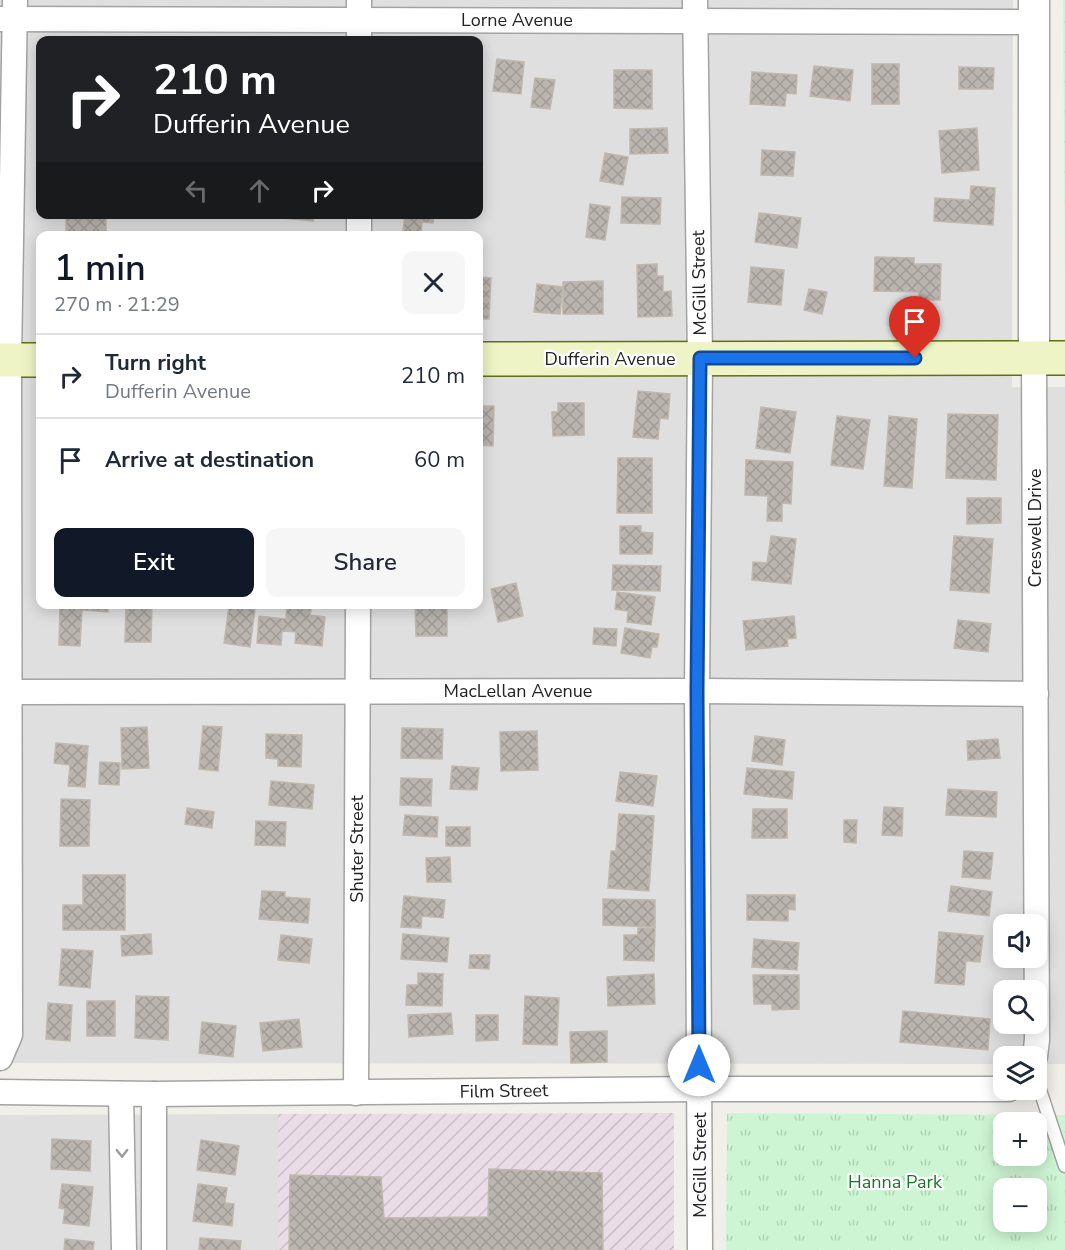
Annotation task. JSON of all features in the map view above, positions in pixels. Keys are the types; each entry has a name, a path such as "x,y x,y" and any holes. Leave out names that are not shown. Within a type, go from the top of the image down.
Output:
{"main road":[{"name":"Dufferin Avenue","path":"483,359 1050,358"}],"street":[{"name":"Lorne Avenue","path":"10,13 359,20 695,11 1034,11"},
{"name":"McGill Street","path":"695,11 700,358 697,691 700,1250"},
{"name":"Creswell Drive","path":"1034,11 1050,358 1036,694 1036,1046"},
{"path":"0,1058 10,1035 5,692 16,360 10,13"},
{"name":"Shuter Street","path":"356,1092 358,609"},
{"name":"MacLellan Avenue","path":"5,692 697,691 1036,694"},
{"name":"Film Street","path":"0,1092 154,1095 700,1089 993,1089"},
{"path":"121,1094 124,1250"},
{"path":"154,1095 154,1250"}],"lane":[{"path":"1043,1100 1065,1166"}],"shaded area":[{"path":"0,0 1013,0 1012,387 1065,387 1065,1064 1047,1064 1047,1046 993,1046 993,1064 0,1063"},
{"path":"674,1113 674,1250 278,1250 278,1114"},
{"path":"278,1114 278,1250 0,1250 0,1115"}],"green space":[{"path":"1063,0 1065,0 1065,277"},
{"name":"Hanna Park","path":"727,1113 993,1115 993,1166 1047,1166 1047,1115 1065,1115 1065,1250 726,1250"}],"building":[{"path":"497,59 524,62 521,94 493,91"},
{"path":"872,64 899,64 899,104 872,104"},
{"path":"814,66 853,70 850,101 810,96"},
{"path":"959,67 994,68 993,89 959,89"},
{"path":"614,70 652,70 652,109 614,108"},
{"path":"752,72 797,75 796,94 786,93 785,106 750,104"},
{"path":"535,78 555,80 550,109 531,107"},
{"path":"667,128 668,153 630,154 630,129"},
{"path":"977,128 979,170 942,173 939,131"},
{"path":"762,150 795,152 793,176 761,175"},
{"path":"605,153 628,157 623,185 600,181"},
{"path":"971,186 995,188 993,225 934,221 935,198 970,200"},
{"path":"622,197 661,198 660,224 621,223"},
{"path":"590,204 610,207 605,240 586,237"},
{"path":"759,213 801,218 797,248 755,242"},
{"path":"66,219 106,219 106,231 66,231"},
{"path":"404,219 433,219 433,223 422,222 421,231 403,231"},
{"path":"875,257 914,258 914,264 941,264 940,300 919,300 919,292 874,291"},
{"path":"657,264 657,276 663,276 663,292 671,291 672,316 638,317 637,265"},
{"path":"751,267 784,270 781,305 748,302"},
{"path":"483,277 491,278 489,319 483,319"},
{"path":"603,281 603,314 563,314 563,282"},
{"path":"537,284 563,287 560,314 534,312"},
{"path":"809,289 827,292 822,314 804,310"},
{"path":"638,391 670,394 668,419 660,418 658,439 633,437"},
{"path":"558,403 584,403 584,435 553,436 552,412 558,412"},
{"path":"483,406 494,406 493,446 483,445"},
{"path":"761,407 796,412 790,453 756,448"},
{"path":"948,414 998,415 996,480 946,478"},
{"path":"837,416 870,420 863,469 831,465"},
{"path":"889,416 917,419 912,488 884,486"},
{"path":"618,458 652,458 652,513 617,513"},
{"path":"746,460 793,462 791,504 782,503 782,521 767,521 768,496 745,495"},
{"path":"967,498 1001,498 1001,523 967,524"},
{"path":"620,526 641,526 641,532 653,533 652,554 620,554"},
{"path":"771,536 796,539 791,584 752,580 753,562 767,563"},
{"path":"954,536 993,539 989,593 950,590"},
{"path":"613,565 661,566 660,591 612,590"},
{"path":"516,583 523,616 498,622 491,589"},
{"path":"617,592 655,597 651,625 627,622 628,611 615,609"},
{"path":"60,609 108,609 108,612 82,610 80,646 59,645"},
{"path":"126,609 152,609 151,642 125,642"},
{"path":"229,609 255,609 250,647 224,643"},
{"path":"287,609 311,609 310,615 325,617 322,646 295,643 296,632 282,631 281,645 257,643 259,616 286,619"},
{"path":"415,609 447,609 447,636 416,636"},
{"path":"794,616 796,638 787,639 788,646 746,650 743,621"},
{"path":"958,620 991,624 988,652 954,648"},
{"path":"594,628 617,629 616,646 593,644"},
{"path":"625,628 659,634 657,647 652,647 650,658 621,653"},
{"path":"203,726 222,727 218,771 199,769"},
{"path":"147,727 149,768 122,769 121,728"},
{"path":"402,728 443,729 442,759 401,758"},
{"path":"537,731 538,770 501,771 500,732"},
{"path":"266,734 302,735 301,767 278,766 278,759 266,758"},
{"path":"755,736 785,740 782,765 752,761"},
{"path":"998,739 1000,758 968,760 967,741"},
{"path":"56,743 88,746 85,787 68,786 70,765 54,763"},
{"path":"100,762 120,763 119,785 99,784"},
{"path":"452,766 479,768 477,790 450,789"},
{"path":"747,768 794,772 792,799 744,794"},
{"path":"620,772 657,776 653,806 616,801"},
{"path":"401,778 432,779 431,806 400,805"},
{"path":"271,781 314,785 312,809 269,805"},
{"path":"948,789 997,792 996,817 946,815"},
{"path":"61,799 90,800 89,846 60,846"},
{"path":"884,807 903,808 902,836 882,835"},
{"path":"187,808 214,812 212,828 185,824"},
{"path":"753,809 787,809 787,838 752,838"},
{"path":"619,814 654,816 649,891 608,888 611,851 616,851"},
{"path":"405,815 438,817 437,837 403,835"},
{"path":"844,820 857,820 856,843 844,842"},
{"path":"256,821 286,822 285,846 255,845"},
{"path":"446,827 470,827 470,846 446,846"},
{"path":"964,851 993,853 990,879 962,877"},
{"path":"450,857 451,882 427,882 426,858"},
{"path":"83,875 125,875 125,930 63,930 63,905 83,905"},
{"path":"951,886 992,892 989,916 948,911"},
{"path":"262,891 285,892 285,897 310,899 308,923 259,919"},
{"path":"747,895 795,895 795,910 788,909 788,921 747,920"},
{"path":"404,896 445,900 443,918 422,916 421,928 401,927"},
{"path":"603,899 655,900 655,927 603,925"},
{"path":"638,928 655,928 654,961 624,960 624,935 638,935"},
{"path":"939,932 983,936 980,962 966,961 964,985 935,983"},
{"path":"151,934 152,954 122,956 121,936"},
{"path":"403,934 449,938 447,962 401,959"},
{"path":"281,935 312,939 309,963 278,960"},
{"path":"754,939 799,943 797,970 752,967"},
{"path":"62,949 93,951 90,988 59,985"},
{"path":"470,955 490,955 489,969 469,968"},
{"path":"418,973 443,974 442,1006 406,1005 407,985 418,985"},
{"path":"654,974 655,1004 608,1006 607,977"},
{"path":"753,975 799,975 799,1009 772,1010 772,1004 754,1004"},
{"path":"136,996 169,997 168,1040 135,1038"},
{"path":"525,996 559,998 557,1045 523,1044"},
{"path":"87,1001 115,1001 115,1036 87,1036"},
{"path":"48,1003 72,1005 70,1041 46,1039"},
{"path":"903,1011 990,1019 988,1050 900,1042"},
{"path":"451,1013 453,1034 409,1037 408,1015"},
{"path":"476,1015 498,1015 498,1040 476,1041"},
{"path":"299,1019 302,1047 263,1051 260,1023"},
{"path":"202,1022 236,1026 233,1057 199,1053"},
{"path":"607,1031 607,1062 571,1063 570,1032"},
{"path":"52,1139 91,1141 90,1171 51,1169"},
{"path":"201,1140 239,1146 235,1175 197,1170"},
{"path":"489,1169 602,1173 603,1250 289,1250 290,1175 381,1177 384,1218 488,1217"},
{"path":"62,1184 93,1187 89,1226 63,1223 65,1209 59,1208"},
{"path":"198,1184 227,1188 225,1203 234,1204 232,1226 193,1221"},
{"path":"200,1238 241,1241 240,1250 199,1250"},
{"path":"65,1239 94,1242 93,1250 64,1250"}],"route":[{"path":"699,1065 697,691 700,358 915,358"}]}
